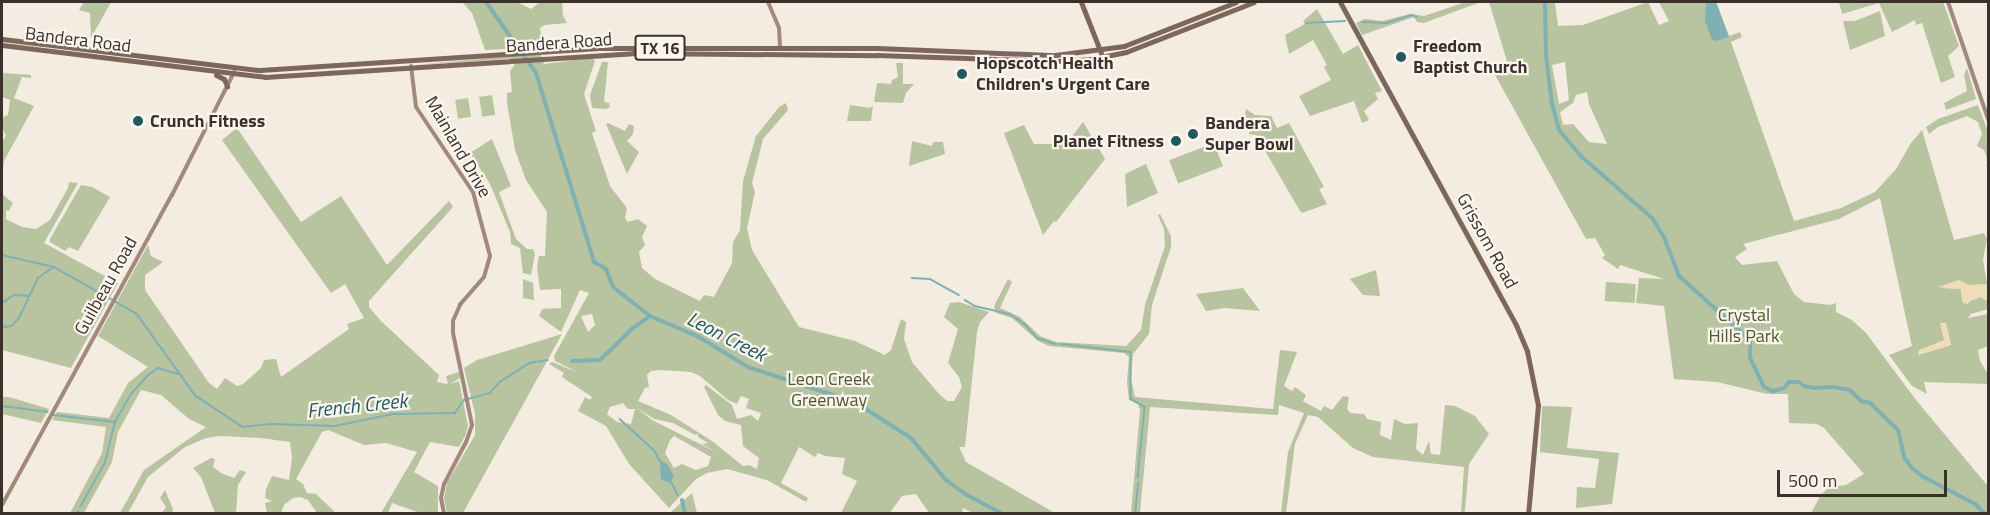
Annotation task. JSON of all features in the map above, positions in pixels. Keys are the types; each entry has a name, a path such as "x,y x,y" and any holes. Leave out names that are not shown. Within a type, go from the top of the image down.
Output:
{"main road":[{"path":"768,2 779,28 780,51"},
{"path":"1082,2 1101,54"},
{"name":"Bandera Road","path":"2,45 206,71 232,72 539,51 780,51 1031,57 1076,61 1101,54 1139,48 1236,2"},
{"name":"Bandera Road","path":"1218,12 1254,2"},
{"name":"Grissom Road","path":"1340,2 1513,319 1527,351 1538,405 1528,513"},
{"path":"1948,2 1989,119"},
{"name":"Bandera Road","path":"2,39 265,77 655,51"},
{"name":"Mainland Drive","path":"410,61 416,107 473,192 489,251 486,273 460,305 453,321 453,333 472,425 469,437 442,489 444,513"},
{"path":"206,71 222,77 227,86"},
{"name":"Guilbeau Road","path":"2,505 119,291 227,86 232,72"}],"green space":[{"path":"84,2 111,2 91,38 90,13 79,10"},
{"name":"Leon Creek Greenway","path":"462,2 517,2 531,9 540,2 562,2 563,16 567,23 545,25 540,28 541,34 551,42 537,44 544,64 592,58 595,61 584,94 596,131 592,133 610,186 627,208 625,218 628,222 638,219 647,226 642,237 645,245 639,252 642,268 655,279 700,301 704,295 714,297 732,263 733,242 740,230 743,181 756,136 779,107 786,103 788,110 763,139 752,183 755,192 747,228 752,250 799,327 855,341 885,355 891,350 901,319 906,322 904,339 912,362 939,394 947,401 954,401 962,387 959,377 948,363 958,329 944,317 950,303 959,302 989,312 980,322 977,332 965,447 959,447 966,462 1055,513 973,513 963,508 962,513 929,513 916,494 902,496 891,511 892,513 841,513 857,481 842,474 845,458 818,453 815,457 799,447 781,483 808,498 806,502 767,480 727,469 707,473 696,479 669,508 629,464 606,426 578,411 585,397 590,400 592,397 562,377 564,373 549,364 552,362 579,373 555,361 554,356 589,293 580,290 561,332 539,316 542,309 561,308 561,289 540,290 537,267 539,256 545,256 547,212 526,180 515,150 507,93 512,92 510,71 515,64 512,59 415,65 510,56 506,49 485,50 472,13","holes":["592,314 595,325 588,332 581,316","651,371 691,372 700,376 728,400 737,404 741,396 749,399 746,408 761,413 758,421 751,415 737,419 732,405 706,385 704,387 718,415 725,421 741,425 743,446 759,458 757,469 749,465 743,466 712,441 671,415 638,401 645,388 649,387 647,375","623,403 628,409 635,409 631,424 617,422 607,414 610,407","636,407 654,419 673,423 695,435 698,434 698,437 708,443 702,444 720,454 652,420","674,436 711,457 708,466 696,470 682,464 674,468 665,453"]},
{"path":"1466,2 1489,2 1478,3 1424,23 1417,22 1414,17 1362,35 1356,23 1365,19 1382,21 1410,14 1424,16"},
{"name":"Crystal Hills Park","path":"1489,2 1555,2 1558,26 1583,25 1648,2 1659,25 1669,21 1659,2 1716,2 1729,36 1740,32 1742,37 1731,42 1794,221 1841,208 1875,192 1896,169 1911,143 1922,130 1954,240 1984,233 1987,239 1983,260 1987,284 1939,288 1961,289 1962,300 1967,304 1975,297 1981,297 1988,302 1988,309 1971,314 1968,318 1988,314 1988,346 1978,350 1980,361 1988,374 1988,384 1924,382 1927,394 1912,386 1889,355 1912,346 1880,198 1839,219 1743,244 1747,249 1735,257 1742,265 1777,261 1794,294 1804,302 1830,305 1836,303 1836,312 1852,320 1866,333 1916,400 1987,485 1988,513 1811,513 1821,495 1829,487 1846,485 1864,474 1824,428 1817,424 1789,423 1788,394 1767,394 1717,382 1674,379 1664,306 1636,303 1639,278 1664,279 1620,265 1618,269 1602,258 1605,255 1595,238 1586,239 1495,75 1510,71","holes":["1565,62 1569,100 1559,104 1552,65","1587,92 1589,104 1607,144 1589,142 1573,124 1563,125 1560,112 1573,103 1576,95","1946,323 1951,345 1918,355 1922,350 1945,340"]},
{"path":"1839,2 1943,2 1959,46 1948,56 1955,77 1941,83 1922,23 1916,25 1915,20 1892,32 1879,3 1842,14"},
{"path":"1317,9 1343,54 1358,45 1382,91 1375,93 1378,99 1364,111 1369,120 1362,123 1354,101 1310,116 1299,96 1331,80 1324,67 1327,65 1313,40 1289,54 1285,35 1305,24 1303,21"},
{"path":"1880,11 1885,36 1850,50 1843,21 1855,21"},
{"path":"602,62 608,62 604,102 609,103 610,107 606,109 592,108 590,95"},
{"path":"896,63 903,63 903,84 914,84 906,93 903,103 874,102 877,83 891,84 892,80 898,77"},
{"path":"1967,68 1976,99 1946,110 1944,103 1967,91 1964,75"},
{"path":"2,73 31,75 31,78 22,77 14,98 34,106 4,161 3,168 2,142 6,136 2,127 2,118 8,115 10,100 2,97"},
{"path":"492,95 495,115 482,117 479,97"},
{"path":"468,98 471,117 458,119 455,100"},
{"path":"850,105 870,108 873,106 871,121 847,121"},
{"path":"1978,105 1988,132 1988,161 1984,150 1977,146 1982,134 1978,122 1967,116 1938,127 1929,134 1926,127 1938,119"},
{"path":"1246,109 1255,115 1271,116 1277,128 1289,123 1324,187 1319,189 1327,204 1302,213 1300,211 1256,135 1249,134 1251,125 1245,115"},
{"path":"1083,122 1105,159 1056,222 1054,221 1043,235 1004,133 1024,125 1034,144 1066,144"},
{"path":"606,124 625,131 629,124 634,126 633,134 627,141 639,152 627,174"},
{"path":"237,128 301,222 341,196 387,265 449,201 453,207 369,301 369,307 381,321 439,375 437,382 448,384 446,376 459,372 460,378 450,384 459,381 468,426 465,436 459,447 430,442 414,472 438,486 438,513 420,513 392,503 388,513 381,513 417,452 386,443 364,445 328,430 322,432 296,479 303,484 307,493 316,494 336,513 317,513 308,500 300,497 293,498 284,505 281,513 267,513 265,503 272,501 265,498 266,489 272,476 289,480 292,458 290,442 220,436 206,438 185,447 148,477 128,513 120,513 144,470 206,427 189,419 161,395 141,390 118,432 112,462 84,513 70,513 102,453 106,427 52,420 57,412 109,418 128,383 148,367 98,336 148,245 151,256 163,262 145,275 145,290 209,383 217,389 225,378 237,386 243,384 261,368 264,360 276,359 281,377 349,329 347,324 364,318 345,284 331,293 222,140"},
{"path":"492,139 511,186 499,192 516,239 527,249 533,249 535,254 531,275 523,273 520,248 511,244 510,232 490,184 470,153"},
{"path":"912,141 932,146 933,142 943,142 945,154 909,166"},
{"path":"1214,143 1223,166 1178,184 1169,160"},
{"path":"1146,164 1158,193 1127,207 1125,174"},
{"path":"69,182 78,183 44,243 118,283 71,368 2,350 2,194 13,203 9,211 6,210 6,219 22,227 36,229 50,220"},
{"path":"81,185 92,187 110,197 78,251 69,247 65,251 50,242 50,239"},
{"path":"1160,214 1171,236 1171,247 1152,305 1149,334 1133,354 1131,379 1135,397 1273,409 1280,350 1297,352 1284,386 1292,391 1295,387 1306,395 1303,401 1321,411 1324,406 1332,410 1343,396 1349,397 1347,409 1350,413 1364,414 1367,419 1381,422 1380,435 1391,440 1394,419 1405,424 1418,423 1416,449 1423,455 1429,441 1431,454 1440,455 1445,405 1455,406 1475,416 1489,434 1469,464 1465,511 1461,513 1464,467 1373,457 1353,448 1318,417 1308,415 1295,444 1286,513 1281,513 1288,452 1304,413 1279,405 1278,415 1150,407 1140,513 1131,513 1140,410 1138,404 1129,400 1127,382 1129,357 1124,353 1049,346 1038,341 1012,318 996,313 994,306 1008,279 1012,282 1000,308 1020,317 1040,336 1056,342 1126,346 1141,330 1145,305 1165,246 1164,229 1158,215"},
{"path":"1376,270 1380,296 1363,295 1350,279"},
{"path":"523,279 533,283 534,300 523,298"},
{"path":"1606,282 1636,284 1635,303 1605,301"},
{"path":"1243,288 1260,311 1225,308 1206,311 1196,294"},
{"path":"562,334 463,513 447,513 444,499 447,483 475,435 475,414 464,368 477,360"},
{"path":"2,397 49,409 41,423 2,414"},
{"path":"1542,406 1572,407 1567,448 1619,453 1612,504 1576,508 1577,487 1595,488 1599,459 1540,452"},
{"path":"211,458 215,459 213,467 221,473 234,478 240,470 246,472 238,485 236,513 215,513 201,477 193,468"},
{"path":"165,490 173,509 172,513 162,513 166,507 160,498"},
{"path":"692,493 697,513 671,513 672,511"}],"sand":[{"path":"1959,280 1969,285 1987,284 1988,302 1981,297 1963,304 1961,289 1938,287"},
{"path":"1940,323 1946,323 1951,345 1918,355 1919,350 1944,340"}],"water":[{"path":"1706,2 1716,2 1729,37 1712,40 1705,21"},
{"path":"660,460 667,464 674,476 670,483 661,479"}],"waterway":[{"name":"Leon Creek","path":"486,2 536,73 594,262 597,264"},
{"path":"1545,2 1546,55 1552,104 1559,130 1582,157 1653,219 1664,237 1679,276 1750,340 1750,358 1764,387 1773,391 1784,388 1789,382 1799,382 1804,386 1815,388 1833,387 1850,390 1861,401 1870,403 1898,430 1904,457 1912,468 1922,476 1975,504 1985,514"},
{"path":"1362,22 1387,23 1412,15 1417,17"},
{"path":"1306,23 1345,21"},
{"name":"French Creek","path":"2,255 54,267 137,314 196,396 243,427 272,424 335,426 393,414 455,413 464,400 490,393 500,382 529,363 548,360"},
{"name":"Leon Creek","path":"600,265 606,269 613,287 650,316 699,337 748,367 855,402 911,438 946,480 967,495 1002,514"},
{"path":"2,327 12,326 19,318 38,278 54,267"},
{"path":"912,278 930,279 959,295"},
{"path":"2,303 14,295 28,296"},
{"path":"965,300 975,306 1010,314 1025,324 1037,338 1056,344"},
{"name":"French Creek","path":"572,361 600,360 633,328 650,316"},
{"path":"1061,344 1131,352 1131,399 1145,407 1138,478"},
{"path":"80,507 105,463 115,422 132,393 148,375 158,368 179,374"},
{"path":"2,406 48,412"},
{"path":"54,415 115,422"},
{"path":"620,419 655,451 660,461"},
{"path":"671,481 678,495"},
{"path":"1135,514 1138,483"},
{"path":"682,500 685,514"}],"place":[{"name":"Freedom Baptist Church","path":"1401,57"},
{"name":"Hopscotch Health Children's Urgent Care","path":"962,74"},
{"name":"Crunch Fitness","path":"138,121"},
{"name":"Bandera Super Bowl","path":"1193,134"},
{"name":"Planet Fitness","path":"1176,141"}]}
